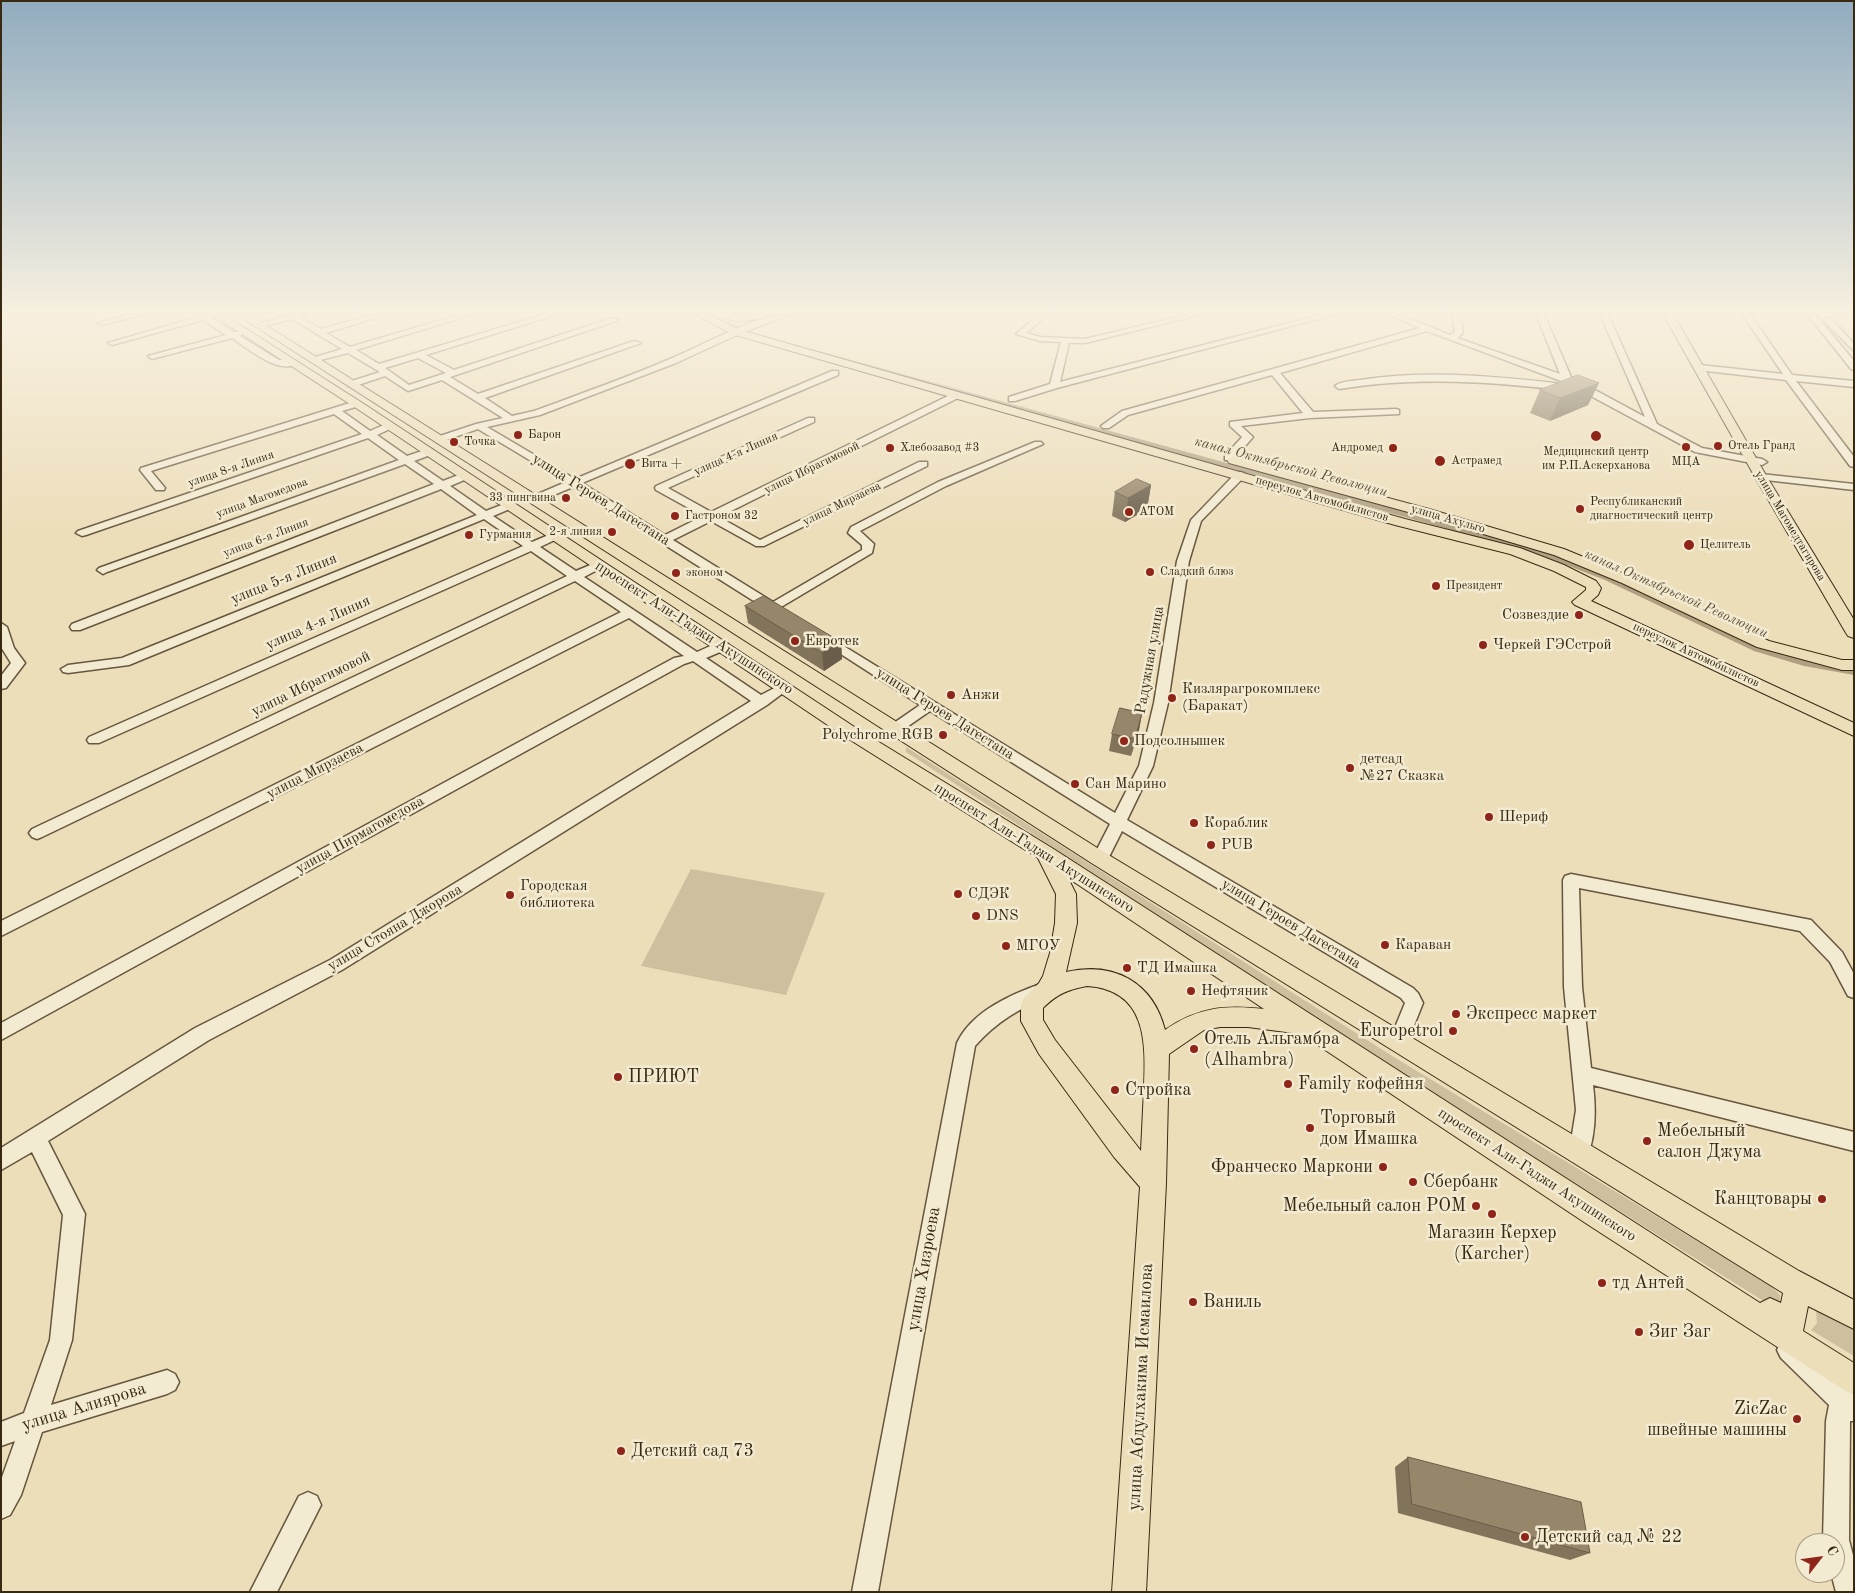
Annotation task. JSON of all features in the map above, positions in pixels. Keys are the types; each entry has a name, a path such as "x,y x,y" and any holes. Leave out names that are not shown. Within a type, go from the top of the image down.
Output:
{"main road":[{"name":"проспект Али-Гаджи Акушинского","path":"332,388 880,751 1045,853 1752,1315 1849,1391"},
{"name":"проспект Али-Гаджи Акушинского","path":"359,388 1100,859 1798,1286 1854,1315"},
{"name":"переулок Автомобилистов","path":"934,388 1400,522 1515,551 1559,568 1591,584 1594,588 1593,592 1580,602 1854,730"},
{"name":"улица Ахульго","path":"973,388 1534,544 1604,570 1763,644 1848,665"},
{"name":"улица Магомедтагирова","path":"1715,388 1766,477 1854,617"},
{"name":"улица Магомедтагирова","path":"1766,477 1854,633"},
{"path":"676,615 691,614 698,610 698,602"},
{"path":"880,751 900,731"},
{"path":"1045,853 1062,884 1067,905 1061,953 1054,977 1047,990 1032,1005 1031,1014 1035,1030 1123,1149 1153,1183"},
{"name":"улица Абдулхакима Исмаилова","path":"1047,990 1065,981 1089,976 1101,977 1120,984 1139,999 1147,1010 1154,1029 1156,1049 1153,1183 1129,1592"},
{"path":"1156,1049 1197,1022 1227,1017 1260,1018 1308,1025"},
{"path":"1668,1260 1689,1262 1791,1325 1798,1286"}],"street":[{"path":"467,388 505,414 510,420"},
{"path":"479,397 504,388"},
{"path":"440,439 479,426 538,413 603,388"},
{"path":"535,499 798,388"},
{"path":"1012,399 1046,388"},
{"path":"1106,426 1125,413 1212,388"},
{"path":"1288,388 1310,415"},
{"path":"1578,388 1584,389 1699,450 1757,462"},
{"path":"1637,388 1654,426"},
{"path":"1797,388 1854,464"},
{"name":"улица Ибрагимовой","path":"665,539 957,395"},
{"path":"160,488 145,470 356,404"},
{"path":"334,410 485,515 762,702"},
{"path":"1220,456 1248,437 1234,424 1310,415 1396,412"},
{"name":"улица 4-я Линия","path":"712,517 660,488 811,420"},
{"name":"улица 8-я Линия","path":"82,533 369,435 388,426"},
{"name":"улица Героев Дагестана","path":"479,426 573,482 788,617"},
{"path":"772,607 868,551 870,547 854,533 855,529 949,480 1038,444"},
{"name":"улица Магомедова","path":"103,570 429,452"},
{"name":"улица Мирзаева","path":"712,517 760,544 923,464"},
{"name":"Радужная улица","path":"1100,859 1146,766 1161,702 1183,561 1196,520 1240,475"},
{"name":"улица 6-я Линия","path":"76,627 465,476"},
{"path":"1766,477 1854,487"},
{"name":"улица 5-я Линия","path":"68,669 124,662 508,506"},
{"name":"улица 4-я Линия","path":"94,740 555,536"},
{"name":"улица Ибрагимовой","path":"37,833 599,565"},
{"name":"улица Мирзаева","path":"1,929 629,613"},
{"path":"1,627 8,648 18,663 1,685"},
{"name":"улица Героев Дагестана","path":"813,632 1119,822 1412,998 1414,1003 1398,1042"},
{"name":"улица Пирмагомедова","path":"1,1032 679,661 705,654 722,646"},
{"name":"улица Стояна Джорова","path":"1,1160 202,1034 336,965 784,687"},
{"path":"900,731 930,705"},
{"path":"1579,1153 1586,1110 1573,986 1571,880 1805,925 1836,957 1854,991"},
{"name":"улица Хизроева","path":"865,1592 966,1043 992,1015 1010,1004 1047,990"},
{"path":"1582,1074 1854,1142"},
{"path":"1,1506 12,1486 60,1340 74,1214 36,1138"},
{"name":"улица Алиярова","path":"1,1434 167,1382"},
{"path":"1849,1391 1838,1421 1836,1540 1849,1592"},
{"path":"263,1592 308,1505"}],"shaded area":[{"path":"906,747 1389,1054 1771,1286 1780,1295 1779,1307 1762,1300 1332,1028 906,752"},
{"path":"691,869 825,893 786,995 641,966"},
{"path":"1816,1310 1854,1330 1854,1356 1811,1330 1817,1323"}],"building":[{"path":"1544,388 1585,388 1560,398 1540,390"},
{"path":"1137,479 1151,485 1128,498 1115,492"},
{"path":"764,596 841,642 822,653 745,606"},
{"path":"1120,708 1142,713 1135,739 1112,734"},
{"name":"Детский сад № 22","path":"1408,1457 1581,1502 1590,1553 1412,1504"}],"waterway":[{"name":"канал Октябрьской Революции","path":"948,388 1541,552 1608,578 1758,649 1804,663 1854,672"}],"place":[{"name":"Барон","path":"518,435"},
{"name":"Медицинский центр им Р.П.Аскерханова","path":"1596,436"},
{"name":"Точка","path":"454,442"},
{"name":"Отель Гранд","path":"1718,446"},
{"name":"МЦА","path":"1686,447"},
{"name":"Хлебозавод #3","path":"890,448"},
{"name":"Андромед","path":"1393,448"},
{"name":"Астрамед","path":"1440,461"},
{"name":"Вита +","path":"630,464"},
{"name":"33 пингвина","path":"566,498"},
{"name":"Республиканский диагностический центр","path":"1580,509"},
{"name":"АТОМ","path":"1129,512"},
{"name":"Гастроном 32","path":"675,516"},
{"name":"2-я линия","path":"612,532"},
{"name":"Гурмания","path":"469,535"},
{"name":"Целитель","path":"1689,545"},
{"name":"Сладкий блюз","path":"1150,572"},
{"name":"эконом","path":"676,573"},
{"name":"Президент","path":"1436,586"},
{"name":"Созвездие","path":"1579,615"},
{"name":"Евротек","path":"795,641"},
{"name":"Черкей ГЭСстрой","path":"1483,645"},
{"name":"Анжи","path":"951,695"},
{"name":"Кизлярагрокомплекс (Баракат)","path":"1172,698"},
{"name":"Polychrome RGB","path":"943,735"},
{"name":"Подсолнышек","path":"1124,741"},
{"name":"детсад №27 Сказка","path":"1350,768"},
{"name":"Сан Марино","path":"1075,784"},
{"name":"Шериф","path":"1489,817"},
{"name":"Кораблик","path":"1194,823"},
{"name":"PUB","path":"1211,845"},
{"name":"СДЭК","path":"958,894"},
{"name":"Городская библиотека","path":"510,895"},
{"name":"DNS","path":"976,916"},
{"name":"Караван","path":"1385,945"},
{"name":"МГОУ","path":"1006,946"},
{"name":"ТД Имашка","path":"1127,968"},
{"name":"Нефтяник","path":"1191,991"},
{"name":"Экспресс маркет","path":"1456,1014"},
{"name":"Europetrol","path":"1453,1031"},
{"name":"Отель Альгамбра (Alhambra)","path":"1194,1049"},
{"name":"ПРИЮТ","path":"618,1077"},
{"name":"Family кофейня","path":"1288,1084"},
{"name":"Стройка","path":"1115,1090"},
{"name":"Торговый дом Имашка","path":"1310,1128"},
{"name":"Мебельный салон Джума","path":"1647,1141"},
{"name":"Франческо Маркони","path":"1383,1167"},
{"name":"Сбербанк","path":"1413,1182"},
{"name":"Канцтовары","path":"1822,1199"},
{"name":"Мебельный салон РОМ","path":"1476,1206"},
{"name":"Магазин Керхер (Karcher)","path":"1492,1214"},
{"name":"тд Антей","path":"1602,1283"},
{"name":"Ваниль","path":"1193,1302"},
{"name":"Зиг Заг","path":"1639,1332"},
{"name":"ZicZac швейные машины","path":"1797,1419"},
{"name":"Детский сад 73","path":"621,1451"},
{"name":"Детский сад № 22","path":"1525,1537"}]}
